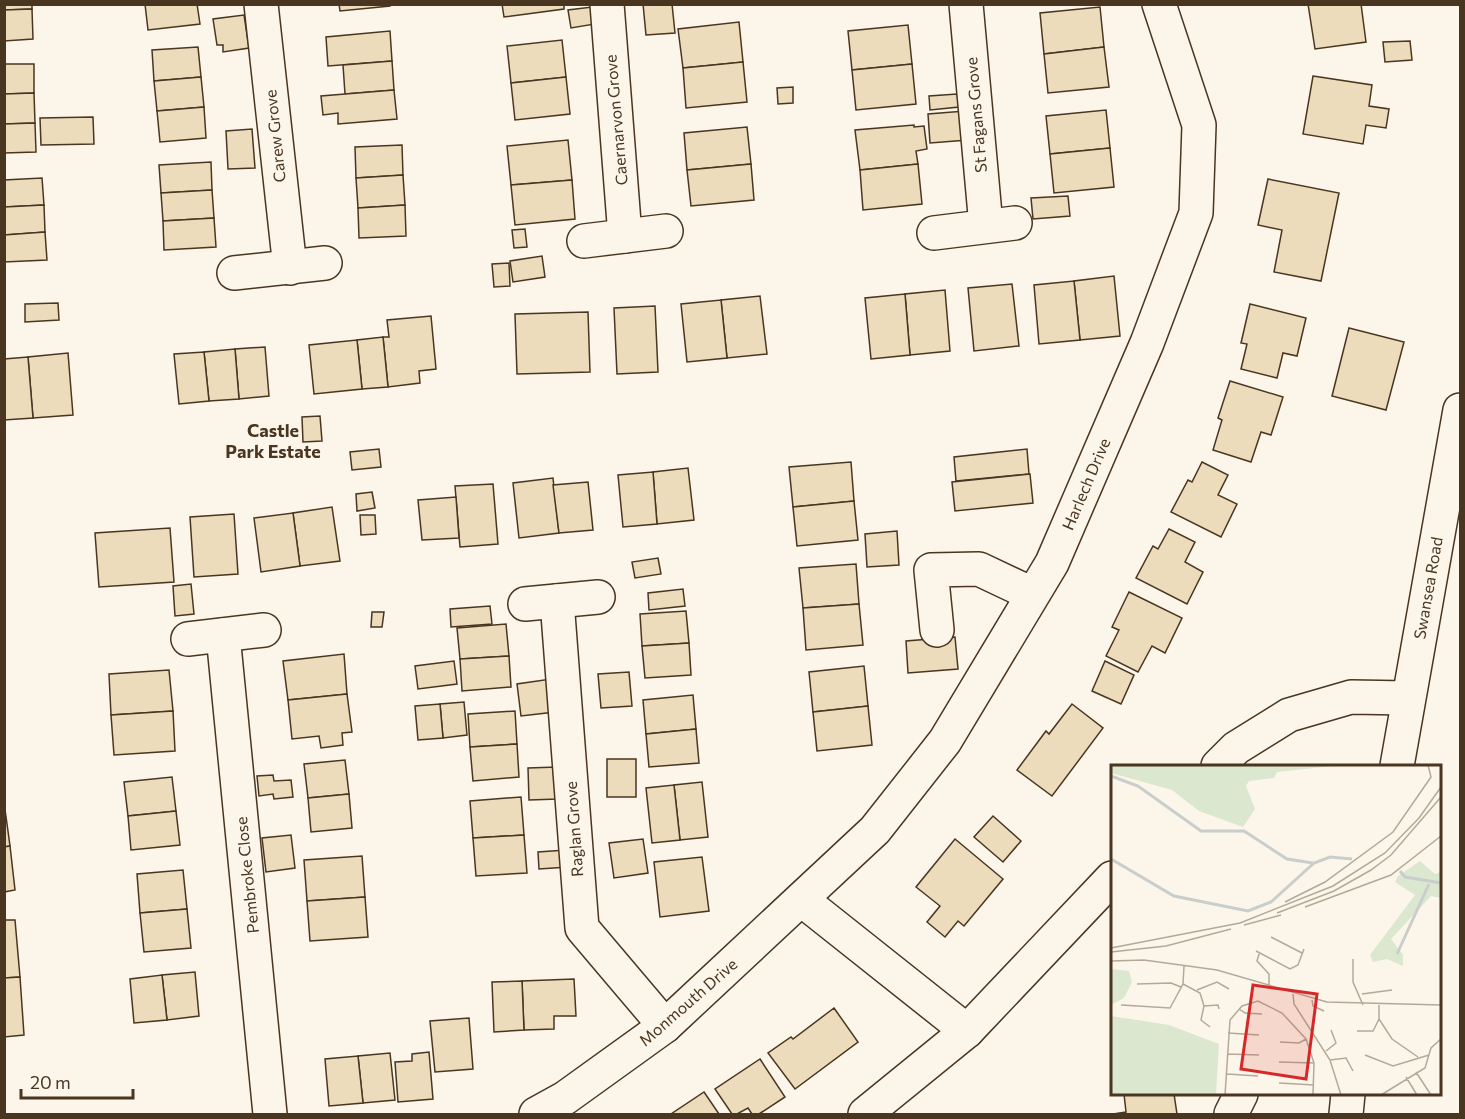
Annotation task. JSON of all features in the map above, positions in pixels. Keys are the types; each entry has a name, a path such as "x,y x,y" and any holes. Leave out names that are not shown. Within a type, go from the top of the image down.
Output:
{"street":[{"name":"Carew Grove","path":"261,4 290,268"},
{"name":"Caernarvon Grove","path":"607,4 625,236"},
{"name":"St Fagans Grove","path":"934,232 1000,225 966,4"},
{"name":"Harlech Drive","path":"802,900 875,830 945,741 1052,563 1147,343 1196,213 1199,124 1159,4"},
{"path":"584,241 666,231"},
{"path":"234,273 325,263"},
{"name":"Swansea Road","path":"1397,765 1461,410"},
{"path":"937,630 931,570 979,569 1032,594"},
{"name":"Raglan Grove","path":"598,597 541,602 582,928 665,1026"},
{"path":"188,639 264,630"},
{"name":"Pembroke Close","path":"223,635 270,1114"},
{"path":"1219,765 1236,747 1288,715 1351,697 1408,698"},
{"path":"865,1114 968,1031 1111,880"},
{"path":"802,900 968,1031"},
{"name":"Monmouth Drive","path":"536,1114 565,1098 665,1026 802,900"},
{"path":"1231,1114 1240,1095"},
{"path":"1346,1114 1348,1095"}],"building":[{"path":"4,4 32,4 32,9 4,10"},
{"path":"145,4 197,4 200,24 148,30"},
{"path":"339,4 390,4 390,6 340,11"},
{"path":"502,4 564,4 564,9 504,17"},
{"path":"643,4 672,4 675,33 646,35"},
{"path":"1308,4 1361,4 1366,42 1315,49"},
{"path":"592,7 595,24 571,28 568,10"},
{"path":"1100,7 1104,47 1044,54 1040,13"},
{"path":"32,9 33,39 4,41 4,10"},
{"path":"244,15 249,48 223,52 223,45 217,45 213,19"},
{"path":"739,22 743,62 683,68 678,29"},
{"path":"908,25 912,64 852,70 848,31"},
{"path":"390,31 392,61 328,66 326,37"},
{"path":"562,40 566,77 511,83 507,46"},
{"path":"1410,41 1412,60 1385,62 1383,42"},
{"path":"198,47 201,77 154,81 152,50"},
{"path":"1104,47 1109,87 1048,93 1044,54"},
{"path":"392,61 394,90 345,94 343,65"},
{"path":"743,62 747,102 686,108 683,68"},
{"path":"4,64 34,64 34,93 4,94"},
{"path":"912,64 916,104 856,110 852,70"},
{"path":"1313,76 1372,85 1369,106 1389,109 1386,128 1366,125 1363,144 1303,134"},
{"path":"201,77 204,107 157,111 154,81"},
{"path":"566,77 570,114 515,120 511,83"},
{"path":"793,87 793,103 778,104 777,88"},
{"path":"394,90 397,119 338,124 338,113 323,115 321,96"},
{"path":"34,93 35,123 4,124 4,94"},
{"path":"957,94 959,107 930,110 929,96"},
{"path":"204,107 206,138 160,142 157,111"},
{"path":"1106,110 1110,148 1050,154 1046,116"},
{"path":"965,111 968,140 930,143 928,114"},
{"path":"93,117 94,144 41,145 40,118"},
{"path":"35,123 36,152 4,153 4,124"},
{"path":"914,125 914,127 924,126 927,149 916,151 918,164 860,170 855,130"},
{"path":"747,127 751,164 687,170 684,133"},
{"path":"252,129 255,168 228,169 226,131"},
{"path":"568,140 572,180 511,185 507,146"},
{"path":"402,145 403,175 356,178 355,147"},
{"path":"1110,148 1114,187 1054,193 1050,154"},
{"path":"211,162 212,190 161,193 159,165"},
{"path":"751,164 754,200 691,206 687,170"},
{"path":"918,164 922,204 863,210 860,170"},
{"path":"403,175 405,205 358,208 356,178"},
{"path":"42,178 44,205 4,207 4,180"},
{"path":"1268,179 1339,193 1321,281 1274,272 1282,230 1258,225"},
{"path":"572,180 575,219 515,225 511,185"},
{"path":"212,190 214,218 163,221 161,193"},
{"path":"1068,196 1070,216 1033,219 1031,198"},
{"path":"44,205 45,232 4,235 4,207"},
{"path":"405,205 406,236 359,238 358,208"},
{"path":"214,218 216,247 164,250 163,221"},
{"path":"525,229 527,247 514,248 512,230"},
{"path":"45,232 47,260 4,262 4,235"},
{"path":"542,256 545,277 513,282 510,261"},
{"path":"509,263 510,286 494,287 492,264"},
{"path":"1114,276 1120,336 1080,340 1074,281"},
{"path":"1074,281 1080,340 1039,344 1034,285"},
{"path":"1012,284 1019,346 974,351 968,288"},
{"path":"945,290 950,351 910,355 905,294"},
{"path":"905,294 910,355 871,359 865,298"},
{"path":"760,296 767,354 727,358 721,300"},
{"path":"721,300 727,358 687,362 681,304"},
{"path":"58,303 59,320 25,322 25,304"},
{"path":"1250,304 1306,318 1297,356 1283,353 1277,378 1241,369 1247,344 1241,343"},
{"path":"655,306 658,372 617,374 614,308"},
{"path":"588,312 590,372 517,374 515,314"},
{"path":"431,316 436,369 419,371 420,383 388,387 383,337 389,337 387,320"},
{"path":"1349,328 1404,342 1386,410 1332,396"},
{"path":"383,337 388,387 362,389 357,340"},
{"path":"357,340 362,389 314,394 309,345"},
{"path":"265,347 269,396 239,399 235,349"},
{"path":"235,349 239,399 209,401 204,352"},
{"path":"204,352 209,401 179,404 174,354"},
{"path":"68,353 73,415 33,418 28,357"},
{"path":"28,357 33,418 4,420 4,359"},
{"path":"1230,381 1283,397 1271,435 1261,432 1251,462 1213,450 1222,420 1218,418"},
{"path":"320,416 322,441 303,442 302,417"},
{"path":"379,449 381,467 352,470 350,452"},
{"path":"1027,449 1029,474 956,481 954,457"},
{"path":"851,462 854,501 793,507 789,467"},
{"path":"1202,462 1228,475 1218,495 1237,504 1221,537 1171,512 1188,480 1192,482"},
{"path":"688,468 694,520 657,524 653,472"},
{"path":"653,472 657,524 623,527 618,475"},
{"path":"1030,474 1033,503 955,511 952,482"},
{"path":"553,478 559,533 519,538 513,483"},
{"path":"588,482 593,530 559,533 553,485"},
{"path":"493,484 498,544 460,547 455,486"},
{"path":"372,492 375,508 357,511 356,494"},
{"path":"456,497 459,538 422,540 418,500"},
{"path":"854,501 858,540 797,546 793,507"},
{"path":"332,507 340,561 300,566 293,513"},
{"path":"293,513 300,566 261,572 254,518"},
{"path":"234,514 238,574 194,577 190,517"},
{"path":"360,515 375,515 376,534 361,535"},
{"path":"170,528 174,582 99,587 95,533"},
{"path":"1169,529 1195,542 1185,562 1203,572 1187,604 1136,578 1153,546 1158,549"},
{"path":"897,531 899,565 867,567 865,534"},
{"path":"658,558 661,574 635,578 632,562"},
{"path":"856,564 859,604 803,608 799,568"},
{"path":"191,584 194,614 175,616 173,586"},
{"path":"683,589 685,606 649,610 648,593"},
{"path":"1129,592 1182,618 1165,653 1152,646 1138,672 1106,656 1119,630 1112,627"},
{"path":"859,604 863,645 806,650 803,608"},
{"path":"490,606 492,624 451,627 450,609"},
{"path":"686,611 689,643 642,646 640,614"},
{"path":"372,612 384,612 382,627 371,627"},
{"path":"506,624 509,656 460,659 457,628"},
{"path":"955,637 958,669 908,673 906,641"},
{"path":"689,643 691,675 645,678 642,646"},
{"path":"344,654 347,694 288,700 283,661"},
{"path":"509,656 511,687 462,691 460,659"},
{"path":"454,661 457,684 418,689 415,666"},
{"path":"1105,661 1134,675 1121,704 1092,691"},
{"path":"864,666 868,706 813,712 809,672"},
{"path":"169,670 173,711 111,715 109,674"},
{"path":"629,672 632,706 601,708 598,674"},
{"path":"551,679 555,712 521,716 517,684"},
{"path":"347,694 352,732 342,733 343,745 321,748 319,736 292,739 288,700"},
{"path":"693,695 696,729 646,734 643,700"},
{"path":"464,702 467,735 443,738 440,704"},
{"path":"440,704 443,738 418,740 415,706"},
{"path":"1072,704 1103,728 1052,796 1017,770 1046,731 1049,734"},
{"path":"868,706 872,745 817,751 813,712"},
{"path":"173,711 175,751 114,755 111,715"},
{"path":"515,711 517,744 470,747 468,714"},
{"path":"696,729 699,763 649,767 646,734"},
{"path":"517,744 519,777 473,781 470,747"},
{"path":"607,759 636,759 636,797 607,797"},
{"path":"345,760 349,794 308,798 304,764"},
{"path":"557,767 558,799 529,800 528,768"},
{"path":"273,775 274,781 291,780 293,797 274,799 273,794 259,796 257,776"},
{"path":"172,777 176,811 128,816 124,782"},
{"path":"702,782 708,837 680,840 674,785"},
{"path":"674,785 680,840 652,843 646,788"},
{"path":"349,794 352,828 311,832 308,798"},
{"path":"521,797 524,835 473,838 470,801"},
{"path":"4,802 10,846 4,847"},
{"path":"176,811 180,845 131,850 128,816"},
{"path":"993,816 1021,841 1003,862 974,837"},
{"path":"291,835 295,868 266,872 262,838"},
{"path":"524,835 527,873 476,876 473,838"},
{"path":"643,839 648,873 614,878 609,843"},
{"path":"955,839 1003,879 964,926 958,921 945,937 927,922 940,906 916,887"},
{"path":"10,846 15,890 4,892 4,847"},
{"path":"566,850 568,867 539,869 538,852"},
{"path":"362,856 365,897 307,901 304,860"},
{"path":"702,857 709,911 660,917 654,862"},
{"path":"183,870 187,909 140,913 137,874"},
{"path":"365,897 368,937 310,941 307,901"},
{"path":"187,909 191,948 144,952 140,913"},
{"path":"4,920 15,920 20,977 4,978"},
{"path":"195,972 199,1016 167,1020 162,975"},
{"path":"162,975 167,1020 134,1023 130,979"},
{"path":"20,977 24,1035 4,1037 4,978"},
{"path":"574,979 576,1016 554,1016 554,1029 524,1030 522,981"},
{"path":"522,981 524,1030 494,1032 492,982"},
{"path":"834,1008 858,1042 795,1089 768,1053 791,1037 793,1039"},
{"path":"469,1018 473,1069 435,1072 430,1021"},
{"path":"429,1052 433,1099 398,1102 395,1062 412,1061 412,1054"},
{"path":"390,1053 395,1100 363,1103 358,1056"},
{"path":"358,1056 363,1103 329,1106 325,1059"},
{"path":"760,1059 785,1097 759,1114 752,1114 748,1108 732,1114 715,1089"},
{"path":"704,1092 719,1114 671,1114"},
{"path":"1124,1095 1174,1095 1177,1114 1113,1114 1126,1112"}],"district":[{"name":"Castle Park Estate","path":"273,441"}]}
